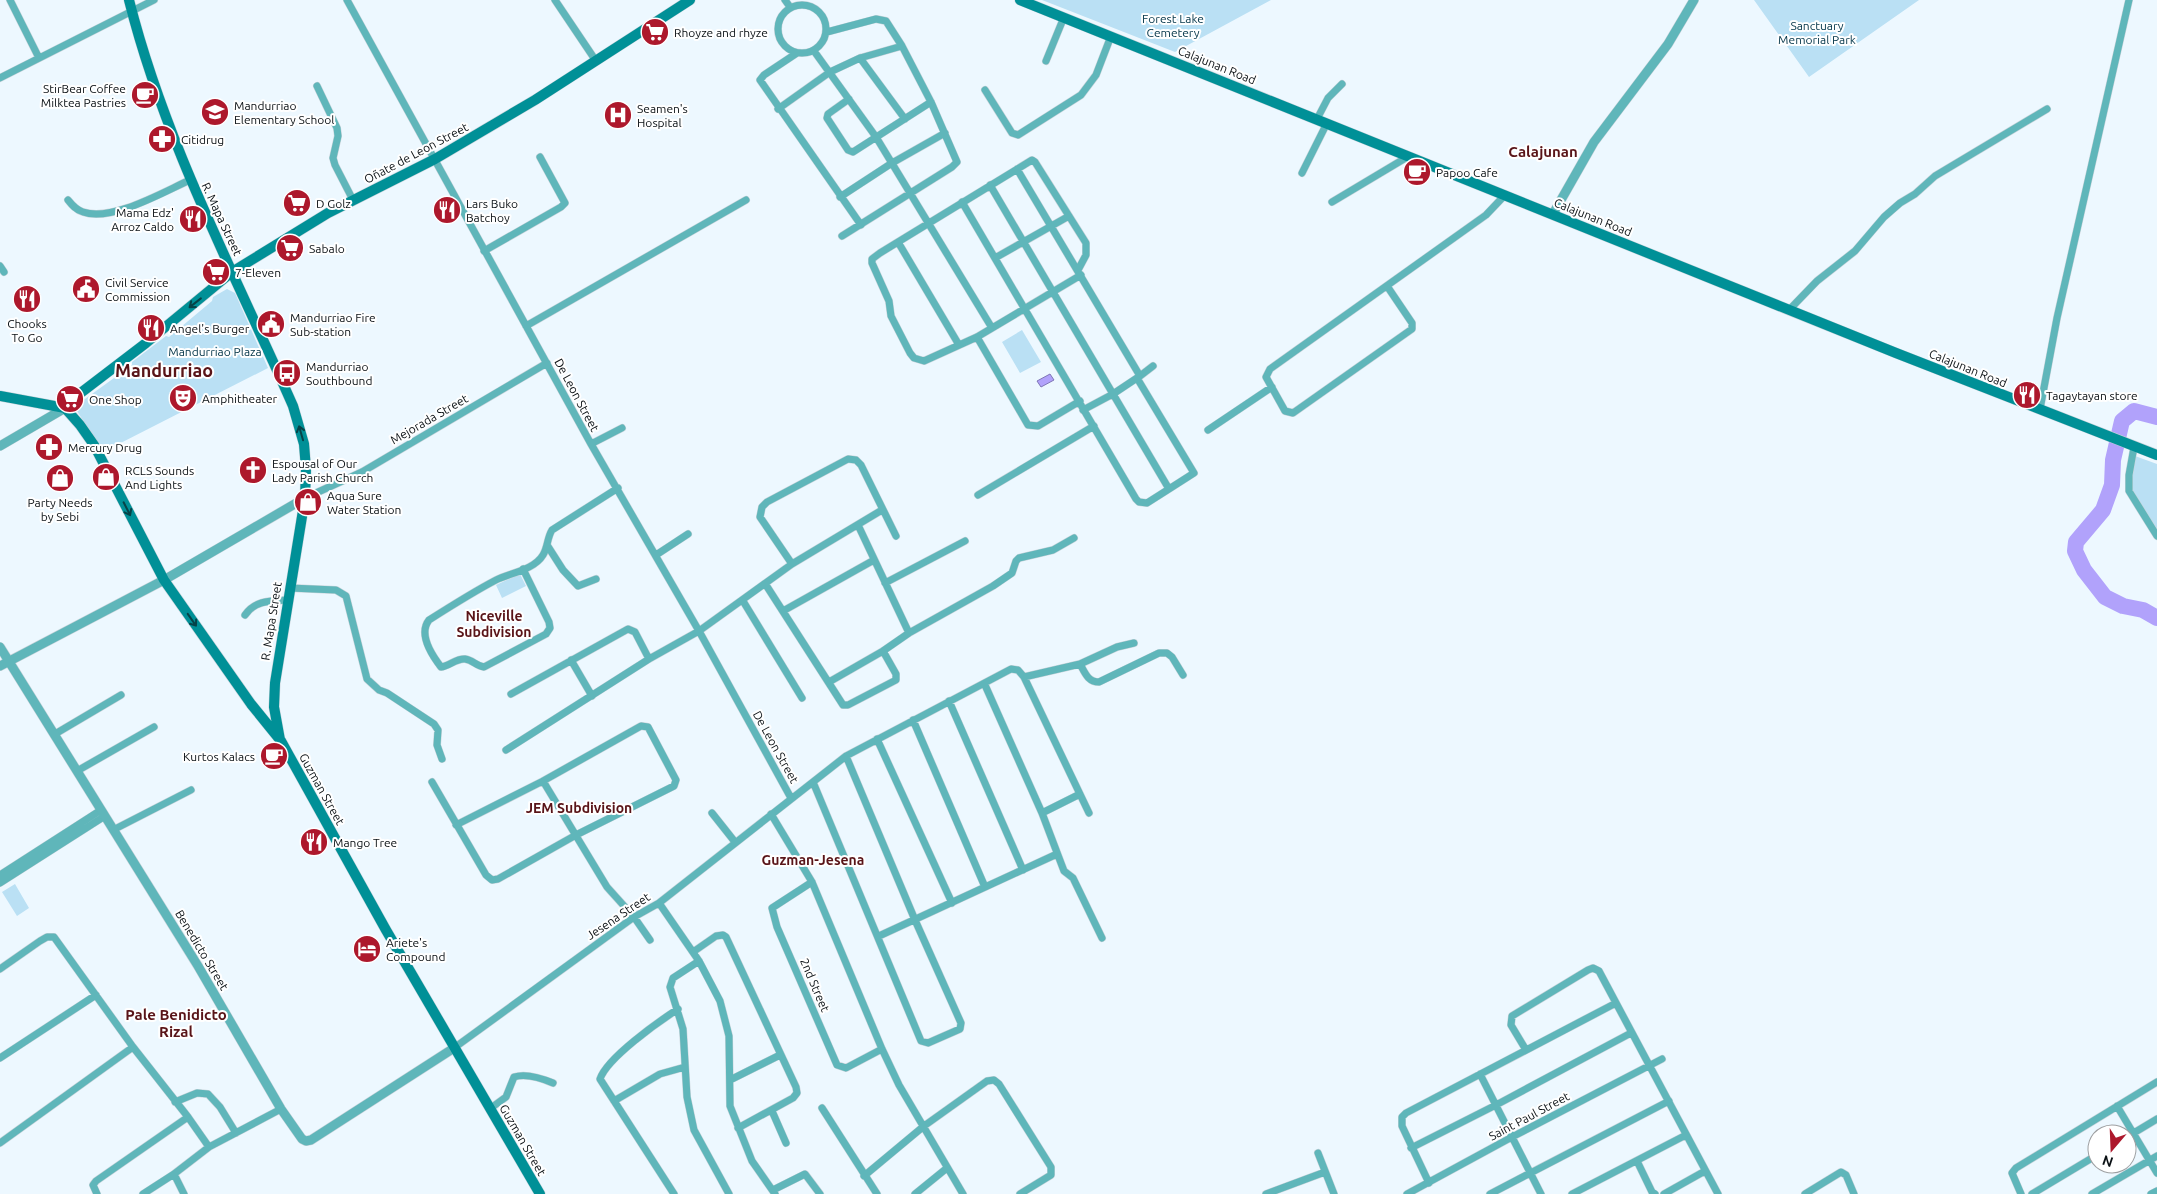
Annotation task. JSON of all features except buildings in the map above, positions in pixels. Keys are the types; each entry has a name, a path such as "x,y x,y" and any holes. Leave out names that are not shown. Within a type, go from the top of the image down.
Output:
{"main road":[{"name":"R. Mapa Street","path":"129,0 164,114 190,180 293,406 304,444 306,469 305,498 275,684 274,707 281,741"},
{"name":"Calajunan Road","path":"1020,0 2122,443 2157,455"},
{"name":"Oñate de Leon Street","path":"65,408 74,398 146,343 232,272 353,200 435,159 596,61 687,1"},
{"path":"0,396 65,408"},
{"name":"Guzman Street","path":"65,408 94,445 164,580 251,704 281,741 454,1048 540,1194"}],"street":[{"path":"10,0 39,58"},
{"path":"0,78 154,0"},
{"name":"De Leon Street","path":"347,0 484,252 591,444 699,631 791,798"},
{"path":"554,0 596,61"},
{"path":"785,0 790,7"},
{"path":"1552,214 1594,142 1668,44 1694,0"},
{"path":"2040,409 2057,318 2129,0"},
{"path":"798,5 813,7 824,17 827,32 825,39 814,51 797,53 789,50 783,44 778,36 777,28 779,19 790,7 798,5"},
{"path":"1046,61 1064,17"},
{"path":"827,32 882,19 890,27 902,46 931,102 956,157 956,164 842,236"},
{"path":"985,90 1012,133 1018,135 1081,95 1096,75 1111,36"},
{"path":"778,109 830,72 860,58 902,46"},
{"path":"814,51 876,136 992,328"},
{"path":"797,53 761,78 761,82 778,109 861,225"},
{"path":"860,58 905,119"},
{"path":"1317,119 1328,98 1342,84"},
{"path":"317,86 337,128 338,136 333,158 335,165 353,200"},
{"path":"849,99 828,114 827,118 848,150 853,152 931,102"},
{"path":"1790,309 1817,281 1856,250 1884,217 1900,203 1915,194 1935,176 2047,109"},
{"path":"1302,173 1328,124"},
{"path":"840,197 892,163 945,133"},
{"path":"1332,202 1409,156"},
{"path":"484,252 565,203 540,157"},
{"path":"1032,160 1035,162 1088,247 1079,273 1026,309 977,337 924,361 914,358 891,316 889,301 872,263 875,256 990,185 1032,160"},
{"path":"962,202 1138,502 1147,503 1169,490 1194,473 1017,169"},
{"path":"68,200 76,209 84,213 117,211 190,180"},
{"path":"990,185 1169,490"},
{"path":"1387,286 1412,324 1412,329 1293,413 1285,411 1266,377 1270,369 1486,214 1505,195"},
{"path":"526,326 746,200"},
{"path":"995,258 1069,216"},
{"path":"898,242 959,345"},
{"path":"977,337 1028,425 1038,426 1080,401"},
{"name":"Mejorada Street","path":"4,664 164,580 305,498 362,472 547,363"},
{"path":"1083,410 1112,394 1153,366"},
{"path":"1208,430 1272,387"},
{"path":"0,446 65,408"},
{"path":"978,495 1094,426"},
{"path":"591,444 622,428"},
{"path":"2134,447 2128,475 2129,491 2157,536"},
{"path":"792,564 760,517 762,507 766,502 848,458 856,460 861,465 896,536"},
{"path":"523,569 549,622 550,628 546,634 484,667 461,658 441,667 423,633 424,626 429,620 498,579 523,569 543,555 552,530 618,488"},
{"path":"506,750 649,659 699,631 766,585 792,564 882,510"},
{"path":"858,525 909,633"},
{"path":"656,555 688,534"},
{"path":"829,682 1009,575 1019,558 1053,550 1074,538"},
{"path":"885,583 965,541"},
{"path":"547,545 563,570 578,586 596,579"},
{"path":"783,611 874,560"},
{"path":"766,585 829,682 840,703 844,705 896,680 896,674 883,651"},
{"path":"290,588 336,590 346,596 367,679 379,690 387,693 434,724 438,730 437,745 442,759"},
{"path":"245,615 261,602 288,600"},
{"path":"743,601 802,698"},
{"path":"511,694 630,628 636,632 649,659"},
{"path":"1089,813 1024,677 1080,664 1117,647 1134,643"},
{"name":"Benedicto Street","path":"0,647 4,664 55,734 198,966 281,1109 302,1139 306,1141 311,1140 454,1048"},
{"path":"1080,664 1089,679 1093,682 1099,682 1159,653 1167,653 1183,675"},
{"path":"571,660 592,696"},
{"name":"Jesena Street","path":"454,1048 634,917 659,903 846,756 1011,669 1018,670 1024,677"},
{"path":"985,684 1042,813 1064,871 1073,878 1102,938"},
{"path":"55,734 120,695"},
{"path":"949,701 1023,870"},
{"path":"913,720 985,887"},
{"path":"432,782 456,825 486,875 492,880 498,879 576,835 676,784 648,728 641,726 544,781 456,825"},
{"path":"77,772 154,727"},
{"path":"877,739 952,903"},
{"path":"813,782 879,936 921,1041 928,1043 960,1028 961,1023 915,920 846,756"},
{"path":"544,781 607,888 634,917 650,940"},
{"path":"113,830 191,790"},
{"path":"1042,813 1080,794"},
{"path":"0,882 31,859 103,813"},
{"path":"712,813 735,842"},
{"path":"771,814 812,882 899,1085 963,1194"},
{"path":"879,936 1057,854"},
{"path":"0,874 31,859"},
{"name":"2nd Street","path":"812,882 772,908 778,927 837,1065 846,1068 882,1049"},
{"path":"659,903 693,952 720,1001 729,1036 730,1106 752,1161 774,1192 805,1174 820,1194"},
{"path":"693,952 716,936 723,935 726,937 797,1093 793,1098 772,1111 738,1128"},
{"path":"0,969 47,937 54,937 133,1047 209,1147"},
{"path":"699,962 673,978 670,983 682,1029 687,1097 694,1130 729,1194"},
{"path":"1526,1050 1511,1025 1512,1016 1588,970 1593,968 1599,971 1718,1194"},
{"path":"0,1058 96,995"},
{"path":"1429,1183 1402,1126 1402,1117 1616,1003"},
{"path":"674,1194 601,1083 602,1074 642,1033 678,1009"},
{"path":"1411,1148 1496,1106 1631,1033"},
{"path":"0,1143 133,1047"},
{"path":"730,1080 780,1055"},
{"name":"Saint Paul Street","path":"1407,1194 1512,1137 1662,1060"},
{"path":"614,1102 660,1074 685,1068"},
{"path":"1480,1074 1541,1194"},
{"path":"491,1108 506,1096 514,1077 520,1075 531,1076 553,1083"},
{"path":"864,1176 924,1126 987,1081 994,1080 1004,1092 1051,1167 1051,1175 1020,1194"},
{"path":"2021,1194 2013,1178 2012,1172 2016,1168 2157,1082"},
{"path":"175,1102 197,1094 208,1094 220,1107 236,1133"},
{"path":"1490,1194 1669,1101"},
{"path":"2117,1106 2129,1124"},
{"path":"822,1108 877,1194"},
{"path":"143,1194 174,1174 209,1147 281,1109"},
{"path":"772,1111 786,1142"},
{"path":"97,1194 93,1185 96,1181 188,1117"},
{"path":"2137,1130 2157,1119"},
{"path":"1572,1194 1686,1135"},
{"path":"2137,1138 2157,1173"},
{"path":"1318,1153 1334,1194"},
{"path":"2092,1194 2157,1156"},
{"path":"1637,1161 1652,1192 1655,1194"},
{"path":"2032,1194 2087,1161"},
{"path":"915,1194 947,1168"},
{"path":"1664,1194 1705,1171"},
{"path":"1266,1194 1325,1172"},
{"path":"1806,1194 1841,1172 1846,1176 1854,1194"},
{"path":"174,1174 184,1194"},
{"path":"2151,1194 2157,1190"}],"green space":[{"name":"Forest Lake Cemetery","path":"1042,0 1271,0 1175,52"},
{"name":"Sanctuary Memorial Park","path":"1754,0 1919,0 1809,77"},
{"name":"Mandurriao Plaza","path":"227,289 235,293 268,368 103,452 77,411 80,401 132,365 132,362 166,336 169,337 212,301 213,297"},
{"path":"1022,330 1041,362 1020,373 1002,342"},
{"path":"2135,456 2157,464 2157,529 2131,490"},
{"path":"520,574 526,586 502,598 496,585"},
{"path":"15,884 29,908 17,916 2,892"}],"shaded area":[{"path":"1050,374 1054,380 1041,387 1037,381"}],"waterway":[{"path":"2157,417 2134,411 2122,421 2113,460 2112,485 2103,510 2076,542 2075,551 2084,570 2105,597 2123,606 2143,610 2157,618"}],"place":[{"name":"Rhoyze and rhyze","path":"655,32"},
{"name":"StirBear Coffee Milktea Pastries","path":"145,95"},
{"name":"Mandurriao Elementary School","path":"215,112"},
{"name":"Seamen's Hospital","path":"618,115"},
{"name":"Citidrug","path":"162,139"},
{"name":"Papoo Cafe","path":"1417,172"},
{"name":"D Golz","path":"297,203"},
{"name":"Lars Buko Batchoy","path":"447,210"},
{"name":"Mama Edz' Arroz Caldo","path":"193,219"},
{"name":"Sabalo","path":"290,248"},
{"name":"7-Eleven","path":"216,272"},
{"name":"Civil Service Commission","path":"86,289"},
{"name":"Chooks To Go","path":"27,299"},
{"name":"Mandurriao Fire Sub-station","path":"271,324"},
{"name":"Angel's Burger","path":"151,328"},
{"name":"Mandurriao Southbound","path":"287,373"},
{"name":"Tagaytayan store","path":"2027,395"},
{"name":"Amphitheater","path":"183,398"},
{"name":"One Shop","path":"70,399"},
{"name":"Mercury Drug","path":"49,447"},
{"name":"Espousal of Our Lady Parish Church","path":"253,470"},
{"name":"RCLS Sounds And Lights","path":"106,477"},
{"name":"Party Needs by Sebi","path":"60,478"},
{"name":"Aqua Sure Water Station","path":"308,502"},
{"name":"Kurtos Kalacs","path":"274,756"},
{"name":"Mango Tree","path":"314,842"},
{"name":"Ariete's Compound","path":"367,949"}],"district":[{"name":"Calajunan","path":"1543,151"},
{"name":"Mandurriao","path":"164,370"},
{"name":"Niceville Subdivision","path":"494,624"},
{"name":"JEM Subdivision","path":"579,808"},
{"name":"Guzman-Jesena","path":"813,860"},
{"name":"Pale Benidicto Rizal","path":"176,1022"}]}
